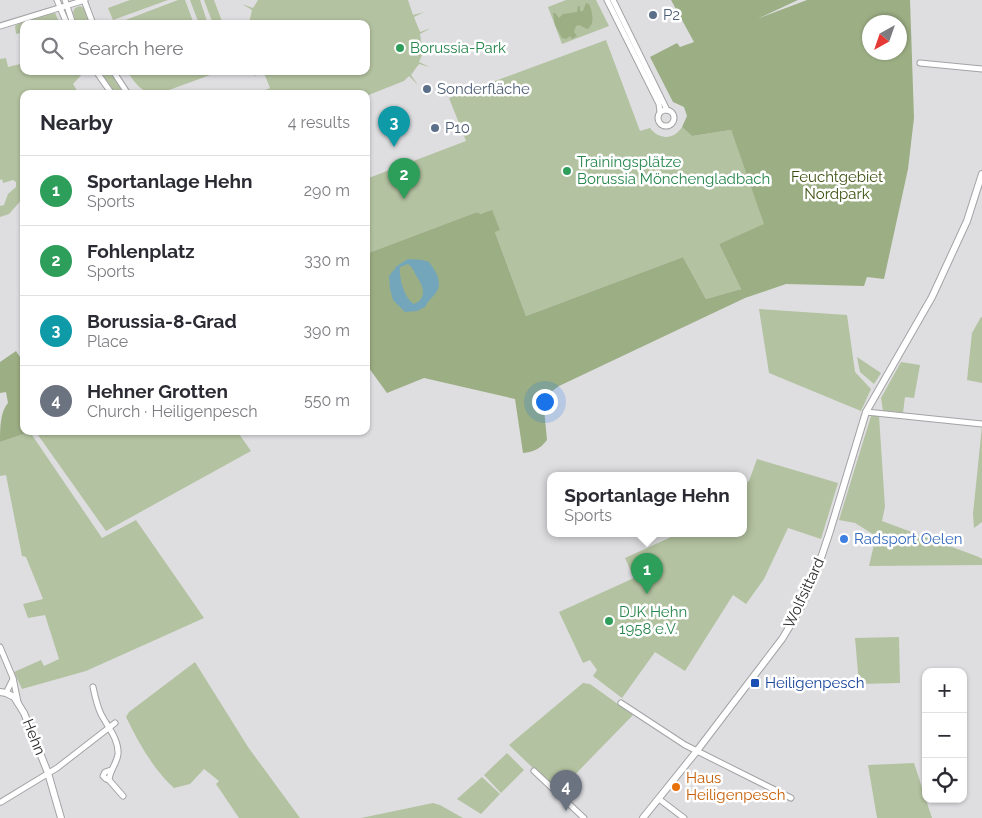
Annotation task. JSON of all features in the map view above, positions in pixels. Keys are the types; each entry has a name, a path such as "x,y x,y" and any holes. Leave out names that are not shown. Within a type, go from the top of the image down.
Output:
{"street":[{"path":"57,0 65,20"},
{"path":"0,26 60,7 66,3 84,0 92,20"},
{"path":"607,0 659,104 658,123 662,126 669,126 673,123 672,113 667,110 613,0"},
{"path":"66,3 72,20"},
{"path":"920,63 982,69"},
{"path":"99,75 109,90"},
{"path":"116,75 125,90"},
{"path":"660,112 667,110"},
{"name":"Wolfsittard","path":"696,752 782,639 799,610 815,576 866,412 932,297 967,221 982,174"},
{"path":"866,412 982,424"},
{"name":"Hehn","path":"0,647 13,678 18,702 48,772 61,818"},
{"name":"Hehn","path":"13,678 3,692 14,697 18,702"},
{"path":"93,687 101,714 110,727 117,745 118,755 111,770 109,780 123,796"},
{"path":"620,702 696,752 736,769 791,798"},
{"path":"48,772 115,723"},
{"path":"643,818 696,752"},
{"path":"534,771 584,818"},
{"name":"Hehn","path":"1,802 48,772"},
{"path":"659,799 684,818"}],"green space":[{"path":"130,0 168,0 113,20 108,8"},
{"path":"178,0 185,0 192,20 126,20"},
{"path":"190,0 200,0 207,20 198,20"},
{"path":"204,0 214,0 222,20 212,20"},
{"name":"Borussia-Park","path":"258,0 408,0 413,15 424,12 414,17 420,32 431,28 420,34 422,46 434,49 422,49 419,62 430,67 419,64 411,75 418,85 409,76 404,81 370,94 370,90 266,90 270,88 265,75 370,75 370,20 250,20 252,10 242,4 253,8"},
{"path":"566,0 596,0 609,26 562,44 548,7"},
{"name":"Feuchtgebiet Nordpark","path":"671,0 798,0 757,19 807,0 910,0 914,118 908,169 884,279 867,277 864,286 786,284 745,298 559,386 543,398 547,440 539,448 530,452 523,453 515,399 424,378 387,393 370,370 370,252 477,212 481,214 492,210 500,230 495,232 526,316 683,257 706,299 741,289 719,244 764,224 731,130 692,136 682,127 687,116 684,107 673,102 650,57 677,43 680,47 694,42"},
{"path":"586,3 589,4 592,14 592,24 590,27 587,29 579,25 576,26 574,32 577,36 572,39 570,36 566,39 562,38 555,25 553,13 559,18 563,14 577,12 578,6 580,6 580,11 583,11"},
{"path":"80,6 84,8 88,20 75,20 73,12 75,8"},
{"path":"55,13 58,20 23,20"},
{"path":"19,23 20,33 16,34 15,26"},
{"name":"Trainingsplätze Borussia Mönchengladbach","path":"606,40 640,131 650,128 658,135 666,137 675,134 682,127 692,136 731,130 765,225 719,244 741,289 706,299 683,257 526,316 495,232 499,230 477,212 370,253 370,177 466,141 449,98"},
{"path":"6,58 8,67 20,64 20,75 81,75 73,84 77,90 20,90 20,202 9,214 0,217 0,206 4,205 8,194 16,187 16,182 13,180 3,183 2,179 0,180 0,59"},
{"path":"103,75 113,75 122,90 112,90"},
{"path":"130,75 210,75 169,90 143,90"},
{"path":"759,309 847,315 855,372 871,389 861,411 769,373"},
{"path":"981,317 982,383 967,380 972,333"},
{"path":"16,351 20,357 21,435 0,442 2,416 8,403 6,392 0,393 0,362"},
{"path":"857,357 881,373 874,384 860,372"},
{"path":"901,362 920,365 914,398 905,397 903,413 883,411 881,398"},
{"path":"871,416 879,416 885,507 882,521 979,557 982,559 982,565 869,566 876,536 855,523 839,520"},
{"path":"982,426 982,522 974,528 973,514"},
{"path":"21,435 32,435 102,538 136,520 204,618 86,671 22,689 14,672 41,660 44,666 59,659 45,615 28,618 23,604 43,599 26,557 22,556 6,475 0,476 0,442"},
{"path":"38,435 240,435 251,451 106,531"},
{"path":"757,459 838,483 821,539 788,528 764,579 746,604 733,595 685,671 655,652 622,698 593,676 597,670 590,660 583,663 559,612 634,578 625,558 671,537 747,537 747,482"},
{"path":"899,637 900,683 859,684 855,638"},
{"path":"195,662 248,747 300,818 239,818 216,784 219,781 204,769 190,784 174,788 153,764 126,717 129,712"},
{"path":"583,683 590,684 633,715 558,792 509,745"},
{"path":"507,753 524,770 501,793 484,775"},
{"path":"914,763 922,787 922,803 927,803 932,818 877,818 868,765"},
{"path":"482,777 500,794 481,814 457,799"},
{"path":"433,803 463,818 361,818"}],"water":[{"path":"408,259 423,260 429,262 432,266 438,278 439,286 425,307 417,311 405,312 393,300 389,276 397,266","holes":["408,264 423,289 423,296 414,304 407,297 400,277 400,267"]}],"place":[{"name":"P2","path":"653,15"},
{"name":"Borussia-Park","path":"400,48"},
{"name":"Sonderfläche","path":"427,89"},
{"name":"P10","path":"435,128"},
{"name":"Borussia-8-Grad","path":"394,147"},
{"name":"Trainingsplätze Borussia Mönchengladbach","path":"567,171"},
{"name":"Fohlenplatz","path":"404,199"},
{"name":"Radsport Oelen","path":"844,539"},
{"name":"Sportanlage Hehn","path":"647,594"},
{"name":"DJK Hehn 1958 e.V.","path":"609,621"},
{"name":"Heiligenpesch","path":"755,683"},
{"name":"Haus Heiligenpesch","path":"676,787"},
{"name":"Hehner Grotten","path":"566,811"}]}
